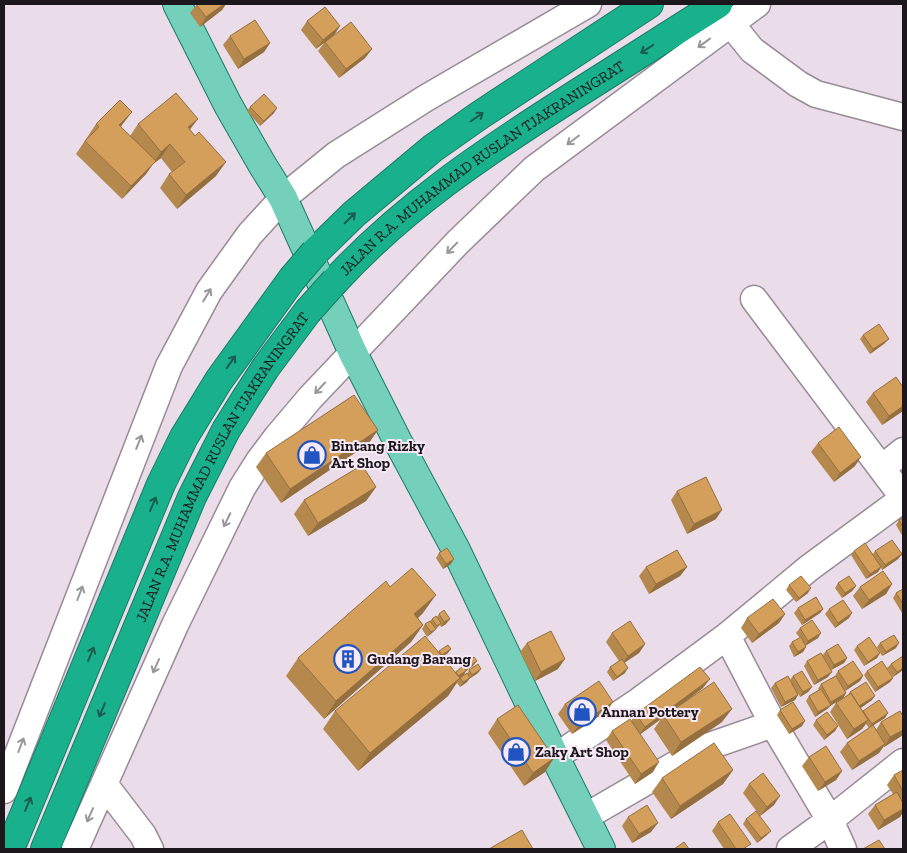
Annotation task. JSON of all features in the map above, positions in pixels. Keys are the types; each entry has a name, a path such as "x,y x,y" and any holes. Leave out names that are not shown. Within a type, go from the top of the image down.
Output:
{"highway":[{"path":"10,849 162,484 184,437 219,380 292,279 315,252 354,214 432,148 649,4"},
{"name":"JALAN R.A. MUHAMMAD RUSLAN TJAKRANINGRAT","path":"45,849 192,497 226,430 266,367 308,311 377,238 456,173 498,144 724,14"}],"main road":[{"path":"177,4 228,105 283,198 353,352 397,440 460,557 601,849"}],"street":[{"path":"4,790 169,366 209,291 250,234 283,198 336,155 426,98 588,4"},
{"name":"JALAN R.A. MUHAMMAD RUSLAN TJAKRANINGRAT","path":"75,849 175,625 242,488 258,461 310,398 353,352 458,242 534,169 724,14 757,4"},
{"path":"724,14 752,50 798,84 816,94 903,117"},
{"path":"555,757 639,701 727,636 809,568 903,498 754,299"},
{"path":"882,468 903,451"},
{"path":"727,636 773,724 830,820 843,849"},
{"path":"585,817 704,748 773,724"},
{"path":"790,849 903,762"},
{"path":"104,784 143,835 150,849"}],"building":[{"path":"196,4 224,4 206,17"},
{"path":"325,7 340,26 323,40 307,21"},
{"path":"255,20 270,43 244,59 230,36"},
{"path":"351,22 372,49 346,69 325,42"},
{"path":"176,93 198,119 188,127 195,136 199,132 226,162 186,195 169,174 185,162 170,144 161,152 138,124"},
{"path":"264,94 277,108 264,121 250,107"},
{"path":"120,100 132,112 119,125 156,161 131,186 85,141 99,127 96,124"},
{"path":"879,324 889,339 873,349 863,335"},
{"path":"896,377 903,387 903,406 889,416 873,393"},
{"name":"Bintang Rizky Art Shop","path":"354,395 378,430 290,489 266,453"},
{"path":"839,427 861,457 840,473 818,443"},
{"path":"362,465 376,487 318,523 304,500"},
{"path":"706,477 722,510 694,524 677,491"},
{"path":"903,518 903,527 899,520"},
{"path":"892,540 902,554 885,565 875,551"},
{"path":"865,543 881,567 870,574 854,551"},
{"path":"447,548 454,559 446,564 439,553"},
{"path":"677,550 687,567 656,584 646,567"},
{"name":"Gudang Barang","path":"412,568 436,595 414,614 423,625 336,701 298,658 386,581 390,587"},
{"path":"883,571 892,584 869,600 860,587"},
{"path":"801,576 811,588 799,598 789,585"},
{"path":"849,576 856,586 845,593 838,583"},
{"path":"903,589 903,604 896,593"},
{"path":"816,597 823,609 805,620 798,608"},
{"path":"773,599 785,614 759,634 747,618"},
{"path":"843,600 852,613 838,623 829,609"},
{"path":"444,610 450,619 444,622 439,614"},
{"path":"436,616 441,623 437,626 432,619"},
{"path":"812,620 821,633 808,641 800,628"},
{"path":"430,621 436,629 431,632 425,624"},
{"path":"630,621 645,644 628,656 612,633"},
{"path":"551,631 565,659 541,672 527,643"},
{"path":"894,635 899,643 886,652 880,643"},
{"name":"Gudang Barang","path":"425,636 460,678 370,753 335,711"},
{"path":"801,637 806,647 798,652 792,642"},
{"path":"869,637 880,653 868,662 857,646"},
{"path":"838,644 847,658 834,665 826,651"},
{"path":"448,645 451,649 442,655 439,651"},
{"path":"821,653 832,672 818,680 807,661"},
{"path":"903,656 903,668 897,672 891,664"},
{"path":"474,657 477,661 467,668 464,664"},
{"path":"622,659 628,668 617,677 610,667"},
{"path":"853,661 863,676 848,686 838,671"},
{"path":"882,661 893,678 878,687 867,671"},
{"path":"478,664 481,669 472,675 469,670"},
{"path":"463,666 466,671 458,676 456,672"},
{"path":"700,667 710,679 645,727 636,714"},
{"path":"802,671 812,687 803,692 793,676"},
{"path":"467,673 470,678 463,682 460,678"},
{"path":"788,676 798,695 785,702 775,683"},
{"path":"836,676 846,693 831,702 821,684"},
{"name":"Annan Pottery","path":"599,681 613,702 579,725 565,704"},
{"path":"714,682 732,709 681,742 664,716"},
{"path":"866,682 875,696 859,706 850,692"},
{"path":"821,689 831,705 818,712 809,696"},
{"path":"851,693 868,720 854,729 836,703"},
{"path":"879,700 888,713 872,724 863,711"},
{"path":"793,702 805,721 792,729 780,710"},
{"path":"518,705 554,758 533,773 497,719"},
{"path":"900,711 903,716 903,730 890,737 881,722"},
{"path":"827,712 838,726 827,735 816,720"},
{"path":"630,719 659,762 641,774 612,731"},
{"path":"873,725 885,744 859,761 847,743"},
{"path":"714,743 733,770 680,806 662,778"},
{"path":"826,746 842,771 825,782 809,757"},
{"path":"903,770 903,791 894,775"},
{"path":"763,773 780,796 767,807 749,784"},
{"path":"897,792 903,803 903,809 884,820 875,805"},
{"path":"647,805 658,823 639,834 628,817"},
{"path":"756,811 771,831 761,838 746,819"},
{"path":"730,814 751,844 743,849 736,849 718,822"},
{"path":"522,830 533,849 489,849"},
{"path":"879,840 885,849 863,849"},
{"path":"684,842 689,849 674,849"}],"place":[{"name":"Bintang Rizky Art Shop","path":"312,455"},
{"name":"Gudang Barang","path":"348,659"},
{"name":"Annan Pottery","path":"582,712"},
{"name":"Zaky Art Shop","path":"516,752"}]}
